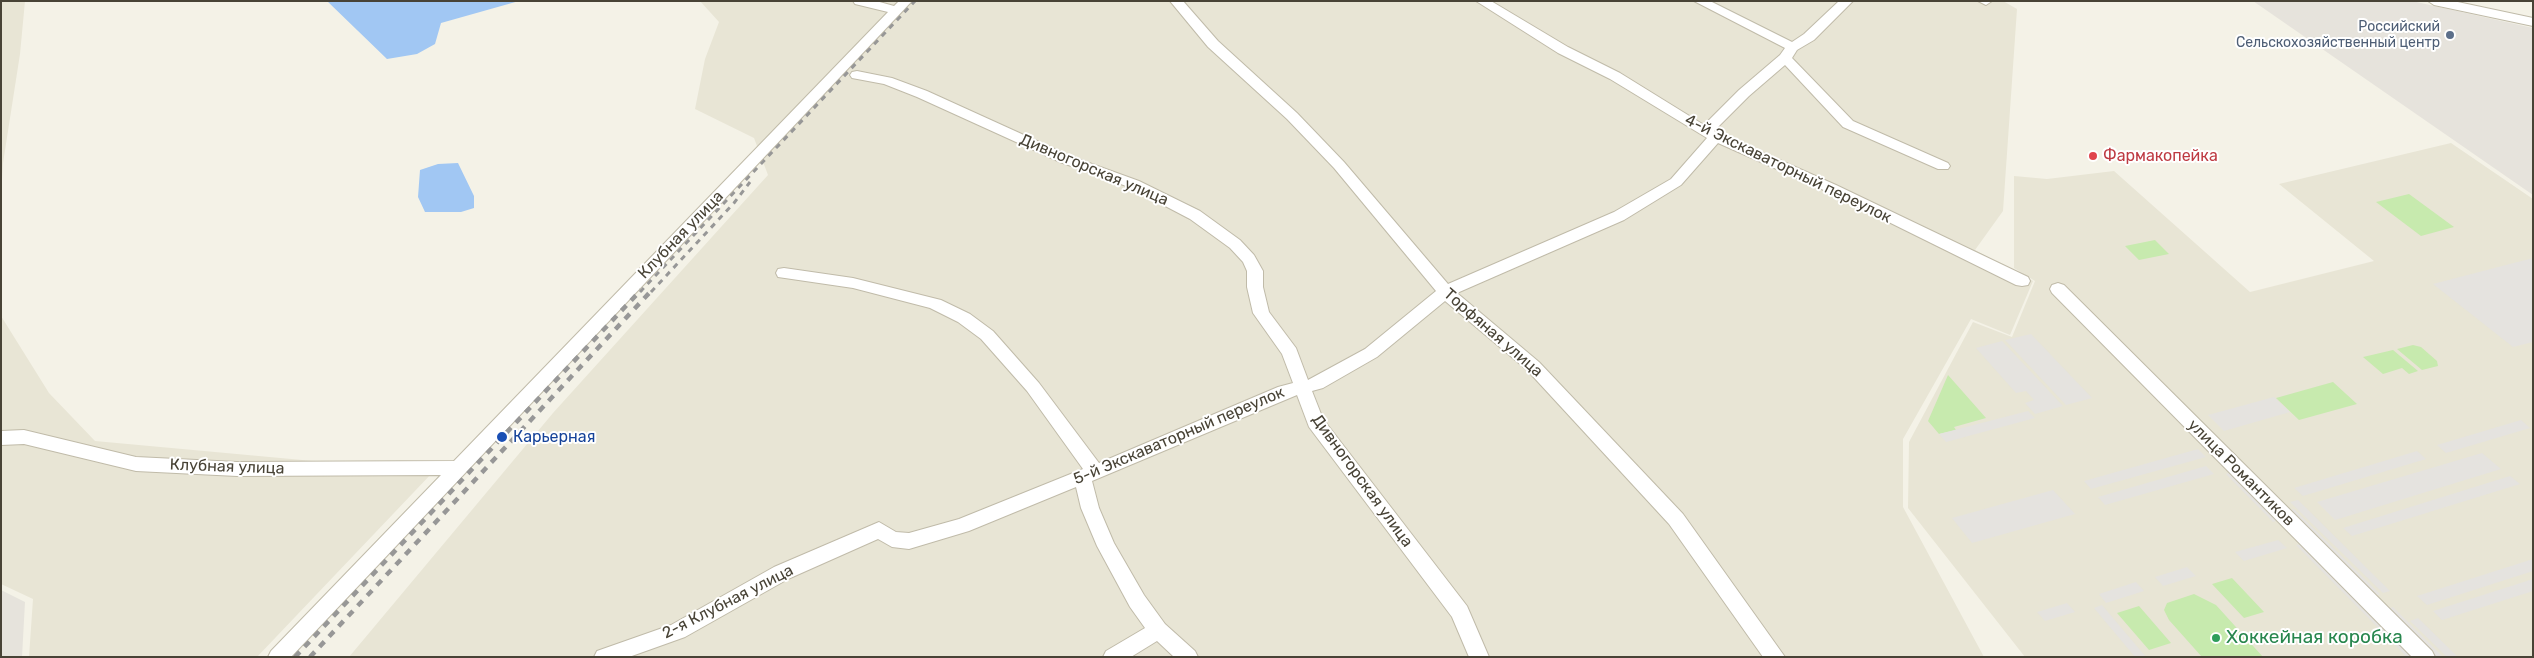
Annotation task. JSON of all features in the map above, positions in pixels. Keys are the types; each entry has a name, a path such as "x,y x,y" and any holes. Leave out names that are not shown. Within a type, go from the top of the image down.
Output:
{"street":[{"path":"859,1 901,6"},
{"name":"Торфяная улица","path":"1176,1 1213,44 1292,116 1339,165 1445,292 1533,366 1676,518 1775,657"},
{"name":"4-й Экскаваторный переулок","path":"1482,1 1563,50 1615,76 1711,134 1831,188 2022,281"},
{"path":"1700,1 1789,53 1848,124 1943,166"},
{"name":"5-й Экскаваторный переулок","path":"879,530 892,538 908,541 962,526 1175,439 1284,391 1317,384 1371,353 1432,305 1445,292 1498,267 1618,216 1676,182 1744,93 1809,37 1847,1"},
{"path":"2434,1 2533,22"},
{"name":"Клубная улица","path":"278,657 901,6"},
{"name":"Дивногорская улица","path":"857,75 887,81 922,94 1065,160 1134,184 1195,215 1235,244 1249,259 1255,271 1255,287 1261,313 1290,352 1315,422 1460,612 1479,657"},
{"path":"784,273 852,283 935,304 964,318 987,334 1033,387 1088,473 1090,508 1106,546 1137,601 1158,630 1188,657"},
{"name":"улица Романтиков","path":"2058,289 2425,657"},
{"name":"Клубная улица","path":"1,438 24,437 136,464 236,469 457,468"},
{"name":"2-я Клубная улица","path":"604,657 678,631 782,573 858,541 879,530"},
{"path":"1113,657 1158,630"}],"shaded area":[{"path":"1,1 25,1 20,54 3,163 1,196"},
{"path":"700,1 2003,1 2017,9 2003,211 1975,250 2033,281 2010,335 1971,319 1903,439 1903,507 1984,657 349,657 553,413 768,175 754,138 695,109 705,59 719,22"},
{"path":"2253,1 2412,1 2533,28 2533,195"},
{"path":"2451,143 2533,199 2533,657 2025,657 1908,508 1909,442 1973,322 2012,337 2035,281 2014,268 2014,176 2047,179 2114,171 2250,292 2374,261 2279,184"},
{"path":"2533,258 2533,342 2513,347 2433,284"},
{"path":"1,316 49,393 95,441 433,472 257,657 29,657 33,599 1,584"},
{"path":"2031,334 2092,398 2066,405 2005,340"},
{"path":"2002,341 2063,406 2035,414 2025,403 2034,400 2026,391 2016,393 1976,348"},
{"path":"2274,397 2290,412 2224,431 2208,415"},
{"path":"2028,411 2035,418 1946,442 1939,434"},
{"path":"2521,420 2530,428 2446,453 2437,445"},
{"path":"2198,449 2206,457 2091,489 2084,481"},
{"path":"2417,451 2426,459 2303,496 2294,488"},
{"path":"2482,453 2501,469 2335,520 2317,502"},
{"path":"2206,466 2214,474 2105,505 2098,497"},
{"path":"2233,471 2281,519 2273,522 2226,474"},
{"path":"2510,476 2520,484 2352,536 2343,528"},
{"path":"2053,490 2075,514 1972,543 1952,518"},
{"path":"2298,500 2390,591 2383,593 2290,502"},
{"path":"2294,509 2380,594 2372,597 2286,511"},
{"path":"2278,540 2287,548 2244,561 2235,552"},
{"path":"2304,543 2418,657 2407,657 2296,545"},
{"path":"2533,559 2533,571 2427,605 2417,596"},
{"path":"2187,567 2196,576 2163,586 2155,577"},
{"path":"2533,579 2533,591 2442,620 2433,611"},
{"path":"2136,582 2144,591 2106,603 2099,594"},
{"path":"1,590 25,602 22,657 1,657"},
{"path":"2067,603 2075,612 2045,621 2037,612"},
{"path":"2102,605 2146,657 2135,657 2094,608"},
{"path":"2393,607 2443,657 2432,657 2384,610"},
{"path":"2418,618 2458,657 2447,657 2410,621"}],"green space":[{"path":"2409,194 2454,227 2421,236 2376,202"},
{"path":"2155,240 2169,254 2139,260 2125,246"},
{"path":"2413,345 2421,347 2437,361 2438,366 2422,370 2397,349"},
{"path":"2393,350 2418,371 2409,374 2402,368 2383,374 2363,357"},
{"path":"1948,375 1986,418 1954,427 1956,430 1939,434 1928,421"},
{"path":"2333,382 2357,404 2299,420 2276,398"},
{"path":"2232,578 2264,612 2244,618 2212,584"},
{"name":"Хоккейная коробка","path":"2194,594 2216,605 2263,657 2202,657 2169,620 2164,610 2167,603"},
{"path":"2139,606 2171,643 2149,650 2117,613"}],"water":[{"path":"327,1 519,1 441,23 435,44 417,54 387,59"},
{"path":"458,163 474,196 474,208 461,212 425,212 418,197 420,170 438,164"}],"railway":[{"path":"640,292 915,1"},
{"path":"651,292 734,203 750,182"},
{"path":"295,657 641,290"},
{"path":"310,657 652,290"}],"place":[{"name":"Российский Сельскохозяйственный центр","path":"2450,35"},
{"name":"Фармакопейка","path":"2093,156"},
{"name":"Карьерная","path":"502,437"},
{"name":"Хоккейная коробка","path":"2216,638"}]}
